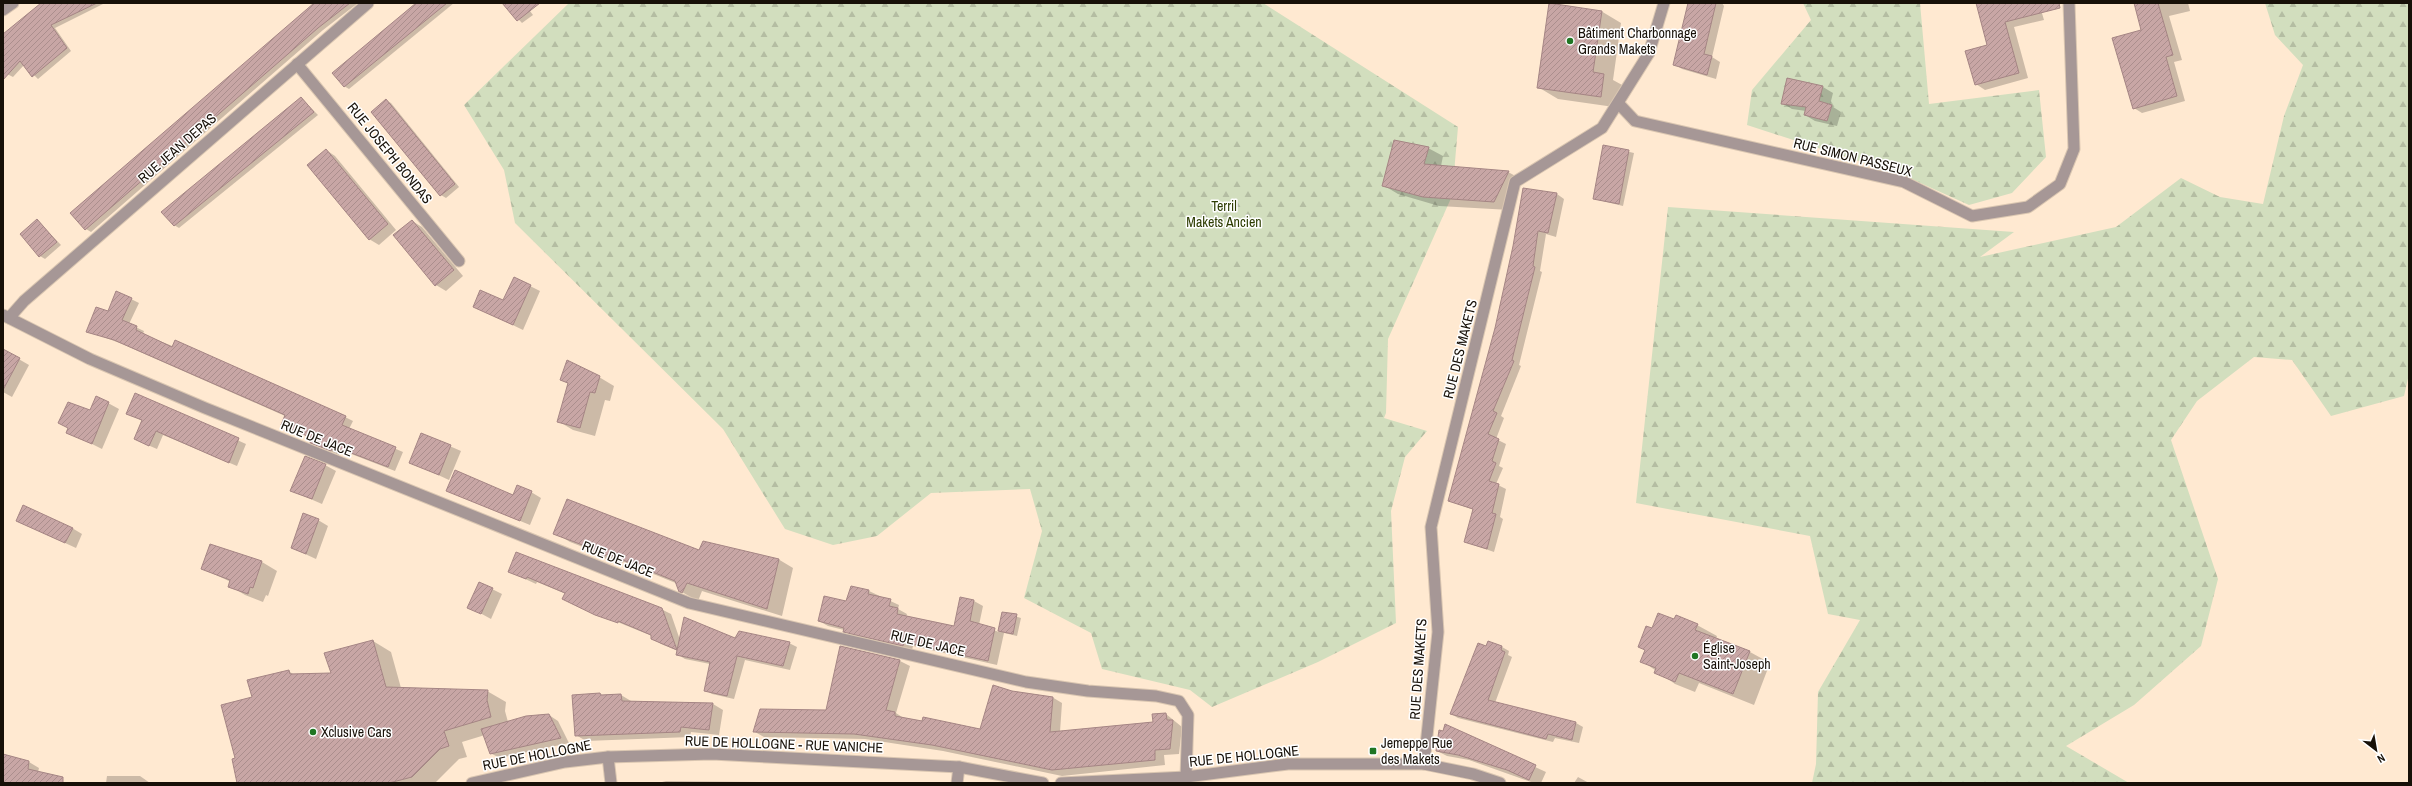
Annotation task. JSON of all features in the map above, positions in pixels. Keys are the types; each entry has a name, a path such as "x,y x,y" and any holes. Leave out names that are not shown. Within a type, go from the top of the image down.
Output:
{"street":[{"path":"3,10 13,3"},
{"name":"RUE JEAN DEPAS","path":"6,317 368,3"},
{"name":"RUE DES MAKETS","path":"1424,764 1438,632 1431,527 1515,182 1602,128 1619,104 1649,53 1664,3"},
{"name":"RUE SIMON PASSEUX","path":"1619,104 1635,121 1904,182 1972,216 2028,208 2060,184 2074,149 2069,3"},
{"name":"RUE JOSEPH BONDAS","path":"297,64 460,261"},
{"name":"RUE DE JACE","path":"6,317 90,359 205,408 689,603 1026,682 1088,691 1156,696 1179,701 1188,715 1186,777"},
{"name":"RUE DE HOLLOGNE - RUE VANICHE","path":"608,757 712,754 959,767"},
{"path":"608,757 611,783"},
{"name":"RUE DE HOLLOGNE","path":"472,783 565,762 608,757"},
{"name":"RUE DE HOLLOGNE","path":"1061,783 1186,777 1288,764 1424,764 1473,774 1500,783"},
{"path":"957,783 959,767 1043,783"}],"green space":[{"name":"Terril Makets Ancien","path":"569,3 1263,3 1458,127 1452,196 1388,339 1386,413 1384,418 1427,431 1405,457 1391,511 1396,623 1318,662 1212,707 1190,690 1102,669 1091,633 1024,598 1042,531 1030,489 931,493 877,536 833,545 785,529 723,429 515,223 504,170 464,105"},
{"path":"1803,3 1920,3 1929,104 2039,90 2046,157 2012,193 1969,205 1905,176 1747,125 1752,90 1811,20"},
{"path":"2265,3 2409,3 2409,374 2404,396 2331,416 2292,360 2254,357 2197,401 2171,440 2218,579 2201,646 2134,705 2066,746 2129,783 1812,783 1816,764 1818,692 1860,620 1828,614 1810,536 1636,503 1668,207 2014,232 1980,257 2116,227 2181,178 2220,197 2263,204 2284,116 2303,65 2275,35"}],"building":[{"path":"41,3 97,3 51,25 67,48 32,77 20,61 3,80 3,34"},
{"path":"314,3 350,3 318,28 85,230 70,213"},
{"path":"416,3 447,3 344,87 332,73"},
{"path":"502,3 540,3 517,21"},
{"name":"Bâtiment Charbonnage Grands Makets","path":"1549,3 1602,11 1593,72 1604,74 1601,97 1537,88"},
{"path":"1688,3 1716,3 1704,54 1712,56 1707,75 1673,65"},
{"path":"1976,3 2059,3 2060,8 2005,22 2019,73 1975,85 1965,51 1987,45"},
{"path":"2134,3 2158,3 2173,55 2166,57 2177,96 2133,109 2112,38 2141,30"},
{"path":"1787,78 1823,86 1819,101 1832,105 1827,121 1804,115 1806,107 1781,104"},
{"path":"301,97 314,112 174,226 161,212"},
{"path":"386,99 455,184 440,196 371,112"},
{"path":"1394,140 1429,147 1424,164 1509,171 1494,202 1423,197 1382,186"},
{"path":"1603,145 1629,150 1619,204 1593,199"},
{"path":"326,149 388,224 369,240 307,165"},
{"path":"1523,188 1557,193 1548,233 1538,231 1533,266 1535,267 1512,360 1514,361 1493,411 1497,413 1488,434 1499,439 1492,461 1496,463 1489,481 1499,484 1492,513 1496,514 1487,549 1464,542 1473,509 1448,501 1495,328 1513,246"},
{"path":"37,219 57,242 39,257 20,234"},
{"path":"412,220 454,270 435,286 393,235"},
{"path":"514,277 531,285 513,325 473,307 480,290 503,300"},
{"path":"116,291 132,298 122,320 137,326 136,330 172,347 175,340 346,416 342,425 396,447 388,467 333,446 331,451 310,443 312,438 281,425 285,415 114,340 86,332 96,307 108,311"},
{"path":"3,349 20,358 3,390"},
{"path":"567,360 600,376 595,393 590,392 580,428 557,422 568,383 560,380"},
{"path":"135,393 239,438 229,463 156,431 149,446 134,439 142,420 126,414"},
{"path":"96,396 109,402 92,444 66,433 68,428 58,423 68,402 90,410"},
{"path":"421,433 451,445 439,475 409,463"},
{"path":"305,456 326,464 312,499 290,491"},
{"path":"455,470 513,495 517,485 532,491 520,521 446,491"},
{"path":"567,499 699,550 703,541 779,559 767,609 687,583 682,593 679,592 675,581 608,554 604,556 594,553 588,547 553,534"},
{"path":"23,505 73,528 65,543 16,521"},
{"path":"303,513 319,519 306,554 291,548"},
{"path":"210,544 262,561 253,588 250,587 248,594 228,587 230,580 201,569"},
{"path":"516,552 662,608 677,650 651,639 651,635 618,621 618,623 595,615 562,599 565,593 527,577 526,579 508,572"},
{"path":"479,582 493,588 481,614 467,608"},
{"path":"851,586 869,590 868,594 891,599 889,606 898,608 897,614 954,626 960,597 974,600 970,621 995,628 988,661 904,642 903,646 843,632 844,628 818,621 824,596 846,601"},
{"path":"1002,612 1017,614 1013,634 998,631"},
{"name":"Église Saint-Joseph","path":"1658,613 1674,619 1676,615 1698,624 1695,630 1750,651 1733,694 1679,673 1675,682 1654,673 1656,668 1640,662 1645,650 1638,647 1646,626 1652,628"},
{"path":"684,617 735,638 739,631 790,642 783,666 737,656 727,696 704,691 710,662 676,655"},
{"name":"Xclusive Cars","path":"373,640 386,687 488,690 487,700 491,717 444,731 449,746 440,749 412,777 389,783 237,783 232,759 235,758 221,705 252,697 247,680 289,670 290,674 331,673 324,653"},
{"path":"1488,641 1502,646 1501,650 1505,652 1488,700 1576,722 1572,740 1548,734 1546,739 1450,714 1478,643 1486,646"},
{"path":"840,646 900,660 886,710 895,712 895,716 922,721 923,717 980,729 993,685 1012,691 1053,697 1050,732 1153,722 1152,714 1166,713 1167,720 1173,720 1170,749 1155,750 1155,760 1052,770 932,745 854,734 753,732 760,709 826,710"},
{"path":"600,693 601,695 621,694 622,701 713,703 709,730 681,727 680,732 575,736 572,695"},
{"path":"549,714 561,738 490,754 481,729 526,716"},
{"path":"1445,724 1536,765 1529,780 1507,770 1458,755 1436,751 1439,730 1443,731"},
{"path":"3,754 29,761 28,769 63,777 63,783 3,783"}],"place":[{"name":"Bâtiment Charbonnage Grands Makets","path":"1570,41"},
{"name":"Église Saint-Joseph","path":"1695,656"},
{"name":"Xclusive Cars","path":"313,732"},
{"name":"Jemeppe Rue des Makets","path":"1373,751"}]}
